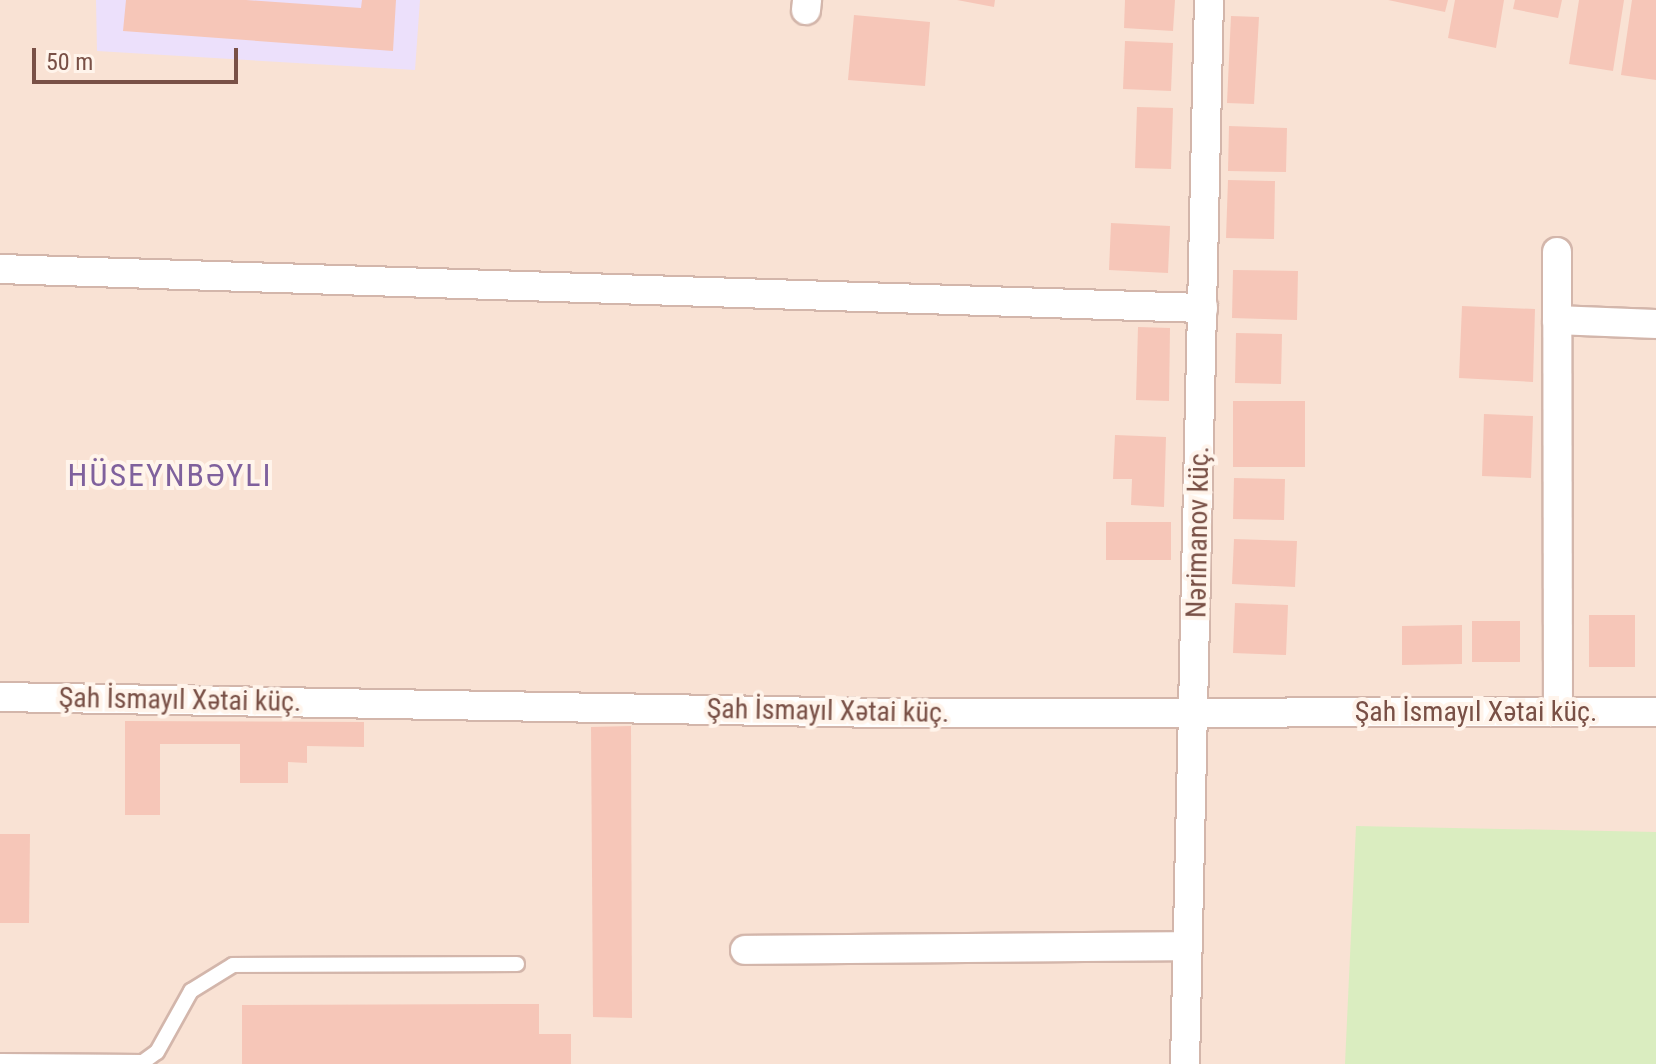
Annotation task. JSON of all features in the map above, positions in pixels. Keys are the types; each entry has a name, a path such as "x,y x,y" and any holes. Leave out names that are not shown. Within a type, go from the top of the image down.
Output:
{"street":[{"name":"Nərimanov küç.","path":"1185,1064 1209,0"},
{"path":"1557,252 1558,712"},
{"path":"0,269 1203,308"},
{"path":"1557,320 1656,324"},
{"name":"Şah İsmayıl Xətai küç.","path":"0,697 863,713 1656,712"},
{"path":"745,950 1188,946"}],"lane":[{"path":"0,1061 143,1062 157,1052 191,991 233,965 517,964"}],"shaded area":[{"name":"HÜSEYNBƏYLI","path":"0,0 1656,0 1656,1064 0,1064"},
{"path":"96,0 420,0 415,70 97,51"}],"green space":[{"path":"1356,826 1656,832 1656,1064 1345,1064"}],"building":[{"path":"126,0 246,0 361,8 362,0 396,0 393,51 123,31"},
{"path":"957,0 995,0 994,7"},
{"path":"1125,0 1175,0 1173,31 1124,28"},
{"path":"1388,0 1448,0 1445,12"},
{"path":"1455,0 1504,0 1496,48 1448,38"},
{"path":"1515,0 1562,0 1558,18 1513,9"},
{"path":"1579,0 1624,0 1613,71 1569,64"},
{"path":"1632,0 1656,0 1656,80 1621,75"},
{"path":"854,15 930,22 925,86 848,80"},
{"path":"1231,16 1259,17 1254,104 1227,103"},
{"path":"1125,41 1173,43 1171,91 1123,89"},
{"path":"1137,107 1173,108 1171,169 1135,168"},
{"path":"1229,126 1287,128 1286,172 1228,171"},
{"path":"1228,180 1275,181 1274,239 1226,238"},
{"path":"1111,223 1170,226 1168,273 1109,270"},
{"path":"1233,270 1298,271 1297,320 1232,318"},
{"path":"1462,306 1535,309 1533,382 1459,378"},
{"path":"1138,327 1170,328 1169,401 1136,400"},
{"path":"1236,333 1282,334 1281,384 1235,383"},
{"path":"1233,401 1305,401 1305,467 1233,467"},
{"path":"1484,414 1533,416 1531,478 1482,476"},
{"path":"1115,435 1166,437 1164,507 1131,505 1132,479 1113,479"},
{"path":"1234,478 1285,479 1284,520 1233,519"},
{"path":"1106,522 1171,522 1171,560 1106,560"},
{"path":"1234,539 1297,541 1295,587 1232,584"},
{"path":"1235,603 1288,605 1286,655 1233,653"},
{"path":"1589,615 1635,615 1635,667 1589,667"},
{"path":"1472,621 1520,621 1520,662 1472,662"},
{"path":"1462,625 1462,664 1402,665 1402,626"},
{"path":"125,721 364,722 364,747 307,746 307,763 288,762 288,783 240,783 240,744 160,744 160,815 125,815"},
{"path":"631,726 632,1018 593,1017 591,727"},
{"path":"0,834 30,834 29,923 0,923"},
{"path":"539,1004 539,1034 571,1034 571,1064 242,1064 242,1005"}],"district":[{"name":"HÜSEYNBƏYLI","path":"170,475"}]}
